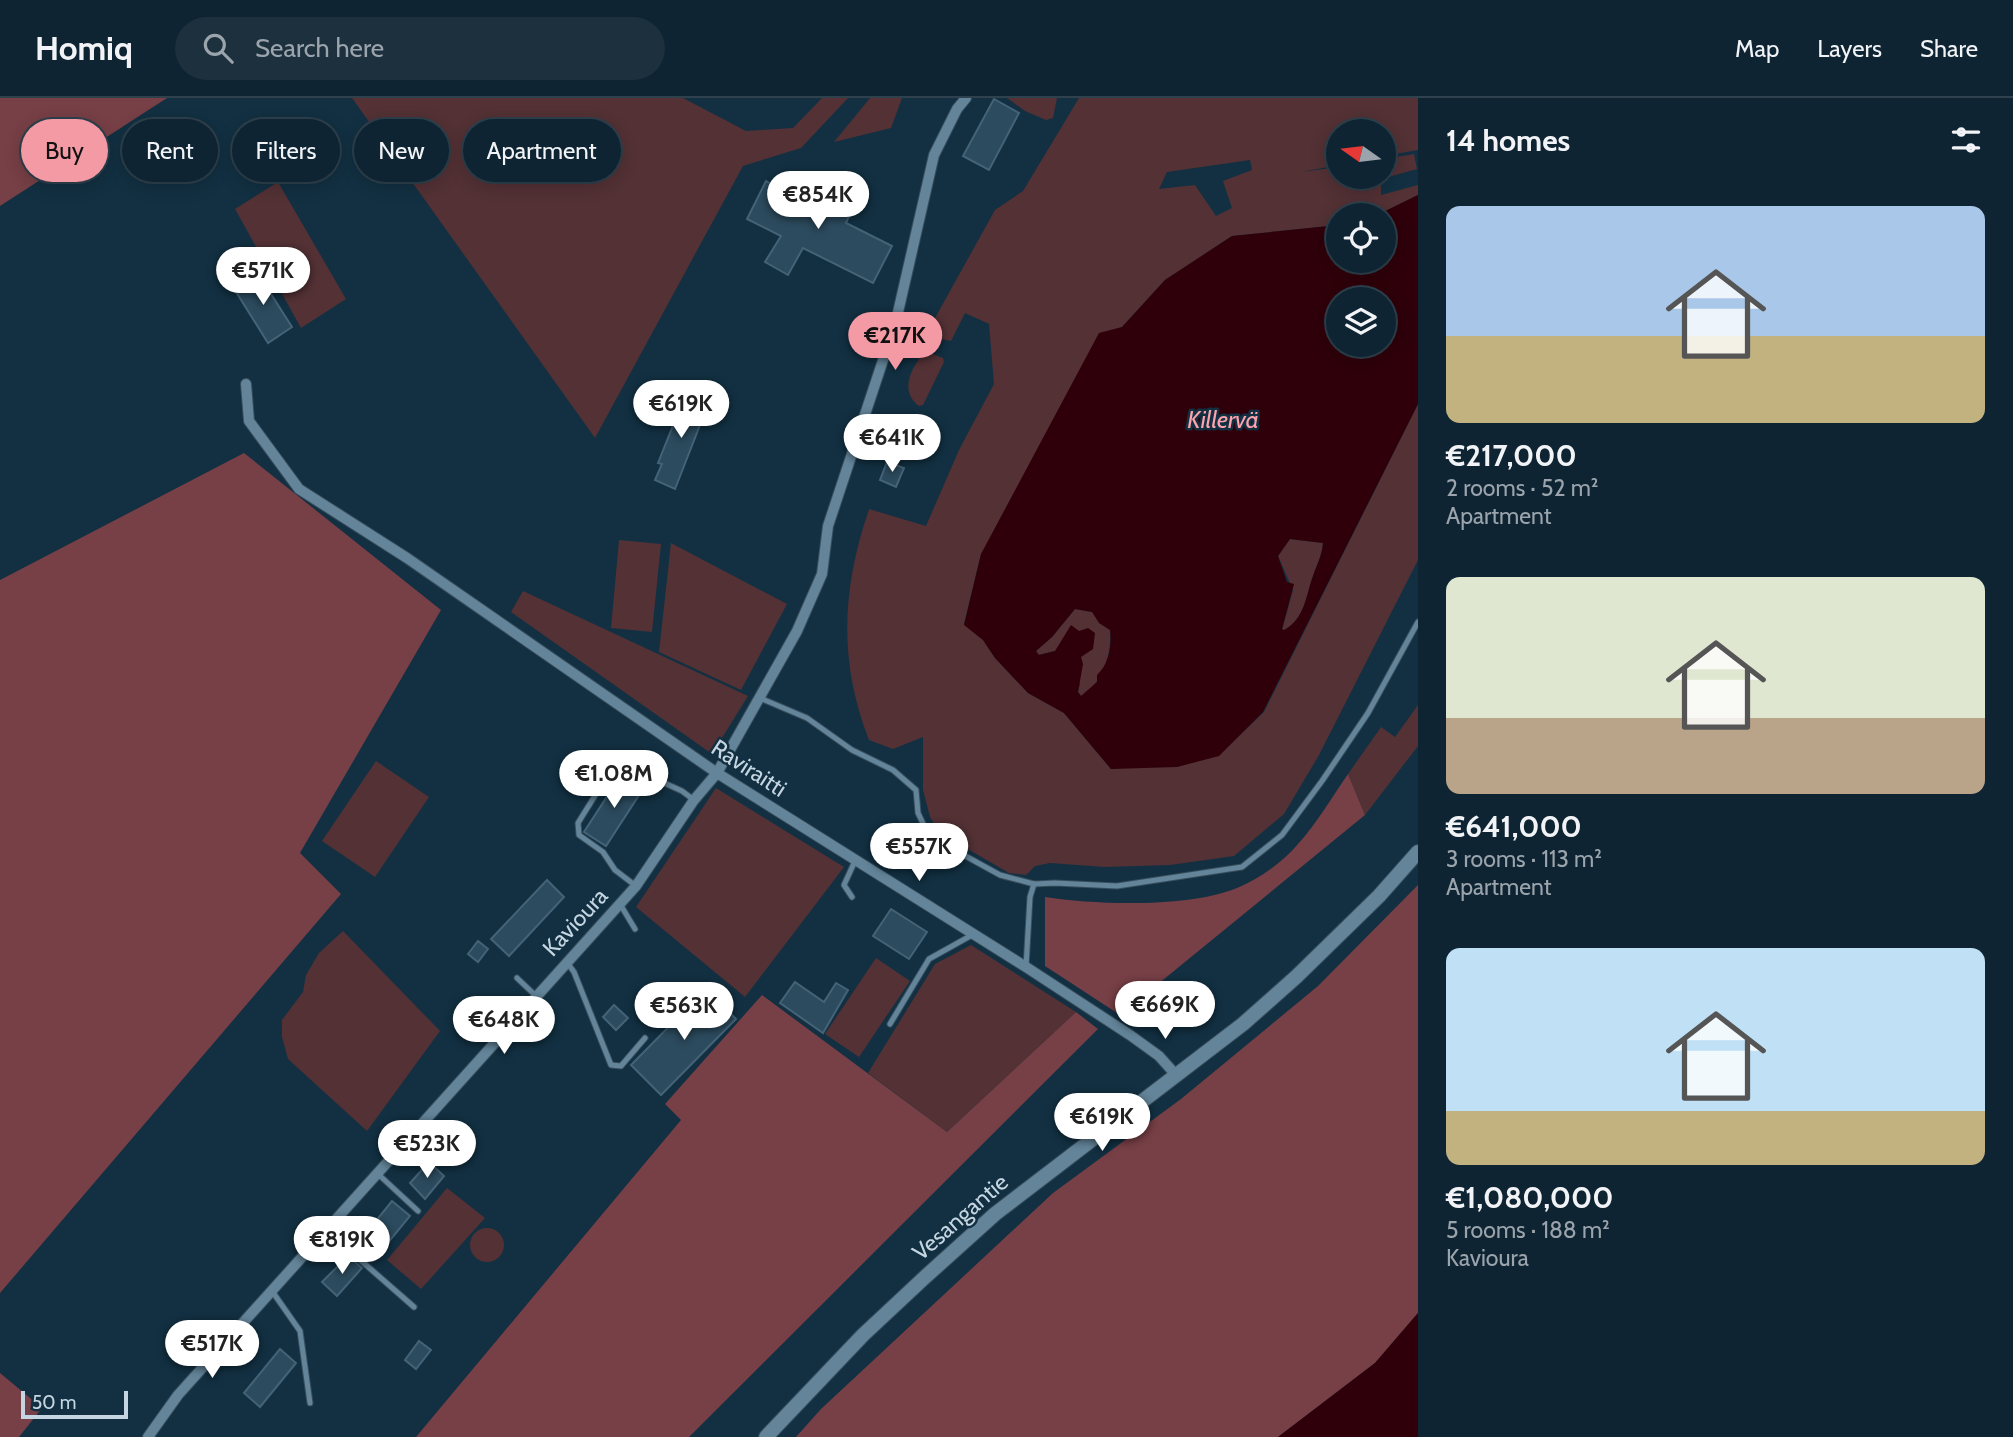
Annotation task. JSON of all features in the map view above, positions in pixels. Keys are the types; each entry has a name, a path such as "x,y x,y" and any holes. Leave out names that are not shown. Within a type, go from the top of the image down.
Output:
{"street":[{"name":"Kavioura","path":"148,1437 178,1395 636,886 694,800 717,773 797,631 822,574 828,526 896,321 934,155 957,109 966,98"},
{"name":"Raviraitti","path":"246,384 248,422 299,489 417,565 717,773 1026,967 1159,1056 1176,1074"},
{"name":"Vesangantie","path":"766,1437 863,1335 995,1214 1243,1024 1379,896 1418,852"}],"lane":[{"path":"760,698 807,718 852,750 893,770 916,790 918,813 929,836 1000,875 1034,884 1117,886 1242,867 1282,835 1322,782 1368,713 1418,622"},
{"path":"636,886 615,870 603,852 579,835 578,822 614,765 618,762 682,791 694,800"},
{"path":"852,897 845,885 855,861"},
{"path":"1026,967 1030,897 1034,884"},
{"path":"620,904 635,929"},
{"path":"890,1024 929,959 972,934"},
{"path":"566,961 590,1010 611,1065 621,1066 645,1038"},
{"path":"517,978 536,996"},
{"path":"377,1174 418,1211"},
{"path":"326,1230 414,1307"},
{"path":"272,1291 300,1331 310,1403"}],"shaded area":[{"path":"0,98 167,98 135,119 122,119 122,127 108,136 108,119 21,119 21,182 37,182 0,206"},
{"path":"352,98 683,98 746,131 793,128 822,98 848,98 801,148 743,166 595,438 412,182 449,182 449,119 367,119"},
{"path":"870,98 902,98 891,128 834,142"},
{"path":"1007,98 1057,98 1053,118 1046,120 1025,111"},
{"path":"1079,98 1418,98 1418,150 1396,154 1396,119 1326,119 1326,167 1301,172 1326,169 1326,189 1381,189 1381,195 1418,185 1418,195 1396,206 1396,203 1326,203 1326,226 1232,236 1165,280 1122,327 981,554 964,624 983,640 995,658 1028,693 1064,713 1111,769 1218,756 1264,712 1418,404 1418,560 1319,755 1284,814 1234,856 1170,865 1105,867 1050,863 1035,866 1026,875 1009,873 940,833 930,817 923,790 923,737 893,749 869,740 852,681 848,653 847,624 853,568 869,509 926,526 959,450 994,384 989,324 965,313 951,341 925,336 995,210 1023,191","holes":["1250,160 1252,170 1223,181 1232,208 1216,216 1195,185 1159,189 1167,172"]},
{"path":"1414,154 1417,169 1396,175 1396,157"},
{"path":"278,182 346,299 301,328 235,209"},
{"path":"930,353 943,358 944,362 923,405 919,406 910,394 909,381 921,356"},
{"path":"244,453 441,610 300,853 341,894 0,1293 0,580"},
{"path":"1290,539 1323,543 1301,613 1292,625 1282,630 1293,590 1278,556"},
{"path":"619,540 661,544 652,632 611,628"},
{"path":"671,543 787,604 741,690 659,652"},
{"path":"523,591 748,696 712,754 511,612"},
{"path":"1075,609 1092,612 1100,623 1110,630 1108,658 1095,684 1081,696 1078,692 1080,684 1055,651 1038,655 1036,651 1052,637"},
{"path":"1418,705 1418,746 1365,815 1348,774 1381,727 1395,737"},
{"path":"376,761 429,797 375,877 322,841"},
{"path":"1348,774 1365,815 1120,1015 1045,966 1045,897 1090,902 1168,902 1194,899 1237,888 1254,880 1292,851"},
{"path":"716,788 844,867 745,997 636,907"},
{"path":"1418,885 1418,1313 1375,1363 1278,1437 796,1437 821,1409 1053,1193 1181,1099 1318,986"},
{"path":"343,931 440,1031 367,1131 288,1059 282,1037 282,1020 303,992 306,975 319,953"},
{"path":"971,945 1076,1012 947,1132 868,1073 935,964"},
{"path":"876,958 910,981 859,1057 825,1034"},
{"path":"762,995 947,1132 1076,1012 1098,1029 689,1437 416,1437 681,1120 665,1104"},
{"path":"447,1188 485,1218 421,1289 387,1260"},
{"path":"487,1228 499,1233 504,1245 499,1257 487,1262 475,1257 470,1245 475,1233"},
{"path":"0,1373 42,1408 19,1437 0,1437"}],"water":[{"name":"Killervä","path":"1418,195 1418,404 1263,712 1219,756 1177,767 1111,769 1064,713 1028,693 995,658 983,640 964,625 981,554 1099,333 1122,327 1165,280 1232,236 1326,226 1326,273 1396,273 1396,206","holes":["1290,539 1323,543 1301,613 1284,630 1282,629 1294,584 1287,582 1278,556","1075,609 1092,612 1099,623 1110,630 1107,660 1097,675 1097,682 1081,696 1078,692 1083,664 1081,657 1093,649 1095,633 1088,628 1079,631 1071,625 1055,651 1039,655 1036,651 1052,637"]},
{"path":"1418,1313 1418,1437 1278,1437 1375,1363"}],"building":[{"path":"994,99 1019,113 989,170 963,156"},
{"path":"839,178 861,189 846,223 892,246 873,283 803,248 788,275 765,262 781,236 747,219 766,181 823,211"},
{"path":"257,272 292,327 268,343 233,287"},
{"path":"686,393 709,402 675,489 655,480 662,464 658,463"},
{"path":"887,462 904,468 896,487 880,480"},
{"path":"621,775 643,789 606,846 584,832"},
{"path":"547,880 564,897 509,956 491,939"},
{"path":"891,909 927,932 909,959 873,936"},
{"path":"478,941 488,949 478,962 468,954"},
{"path":"795,982 824,1002 836,983 848,990 823,1033 780,1003"},
{"path":"706,989 736,1019 661,1095 631,1065"},
{"path":"614,1005 628,1018 616,1030 603,1017"},
{"path":"429,1162 444,1176 425,1199 410,1183"},
{"path":"392,1201 410,1216 373,1261 368,1260 354,1248"},
{"path":"348,1256 362,1268 337,1296 322,1282"},
{"path":"419,1341 431,1350 416,1369 405,1360"},
{"path":"280,1349 296,1363 260,1407 244,1393"}]}
